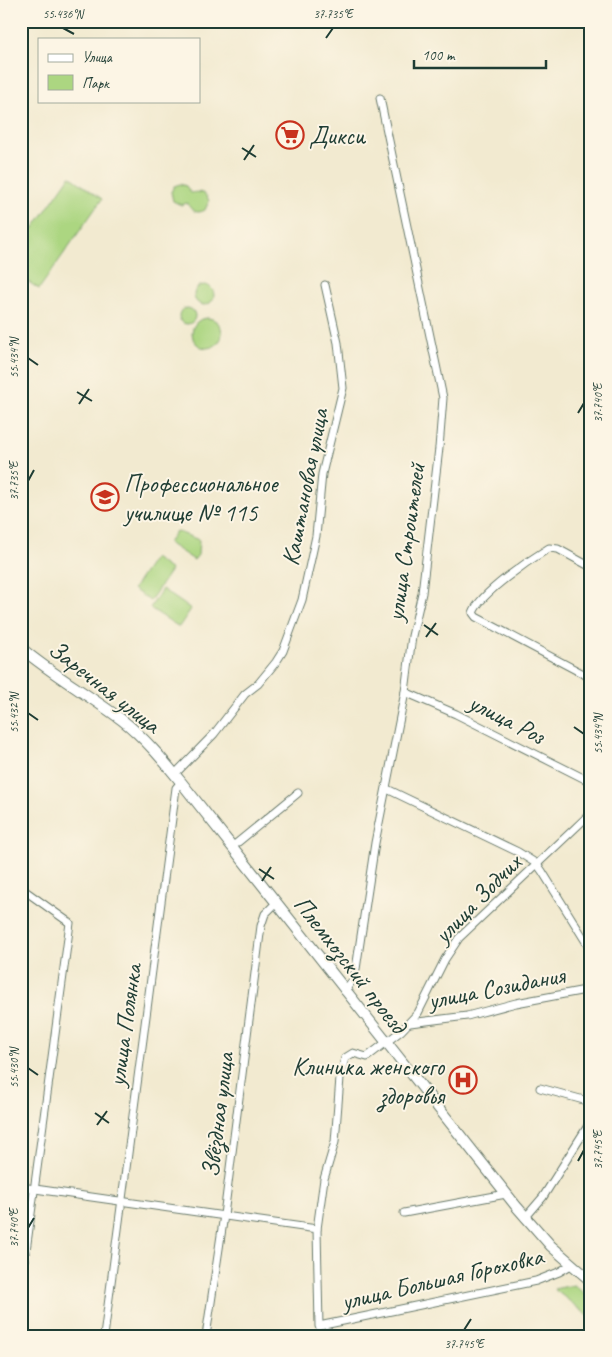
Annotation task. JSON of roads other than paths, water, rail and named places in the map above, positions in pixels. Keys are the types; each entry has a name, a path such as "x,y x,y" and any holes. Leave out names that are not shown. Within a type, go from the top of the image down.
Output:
{"main road":[{"name":"Заречная улица","path":"21,648 56,676 123,721 178,778"},
{"name":"Племхозский проезд","path":"178,778 344,991 525,1218 550,1246 591,1281"}],"street":[{"name":"улица Строителей","path":"344,991 351,984 355,973 375,843 387,789 393,744 405,692 412,636 421,602 443,398 380,98"},
{"name":"Каштановая улица","path":"178,778 245,694 258,684 276,662 283,651 302,600 316,536 322,474 343,388 338,343 325,285"},
{"path":"591,567 558,549 550,548 497,586 475,609 474,615 591,678"},
{"name":"улица Роз","path":"405,692 437,705 591,782"},
{"name":"улица Полянка","path":"104,1336 120,1202 178,778"},
{"path":"387,789 518,852 537,864 550,881 591,950"},
{"path":"232,847 298,793"},
{"name":"улица Зодчих","path":"316,1229 324,1179 335,1142 340,1078 344,1062 351,1053 367,1057 409,1023 421,1009 445,959 456,942 591,813"},
{"path":"21,888 70,922 21,1288"},
{"name":"Звёздная улица","path":"206,1336 224,1215 261,926 265,914 276,903"},
{"name":"улица Созидания","path":"409,1023 468,1016 516,1003 591,989"},
{"path":"540,1088 591,1102"},
{"path":"525,1218 543,1197 591,1121"},
{"path":"21,1187 316,1229"},
{"path":"404,1213 506,1194"},
{"name":"улица Большая Гороховка","path":"316,1229 319,1326 536,1281 571,1265"}],"place":[{"name":"Дикси","path":"290,135"},
{"name":"Профессиональное училище № 115","path":"105,497"},
{"name":"Клиника женского здоровья","path":"463,1080"}]}
